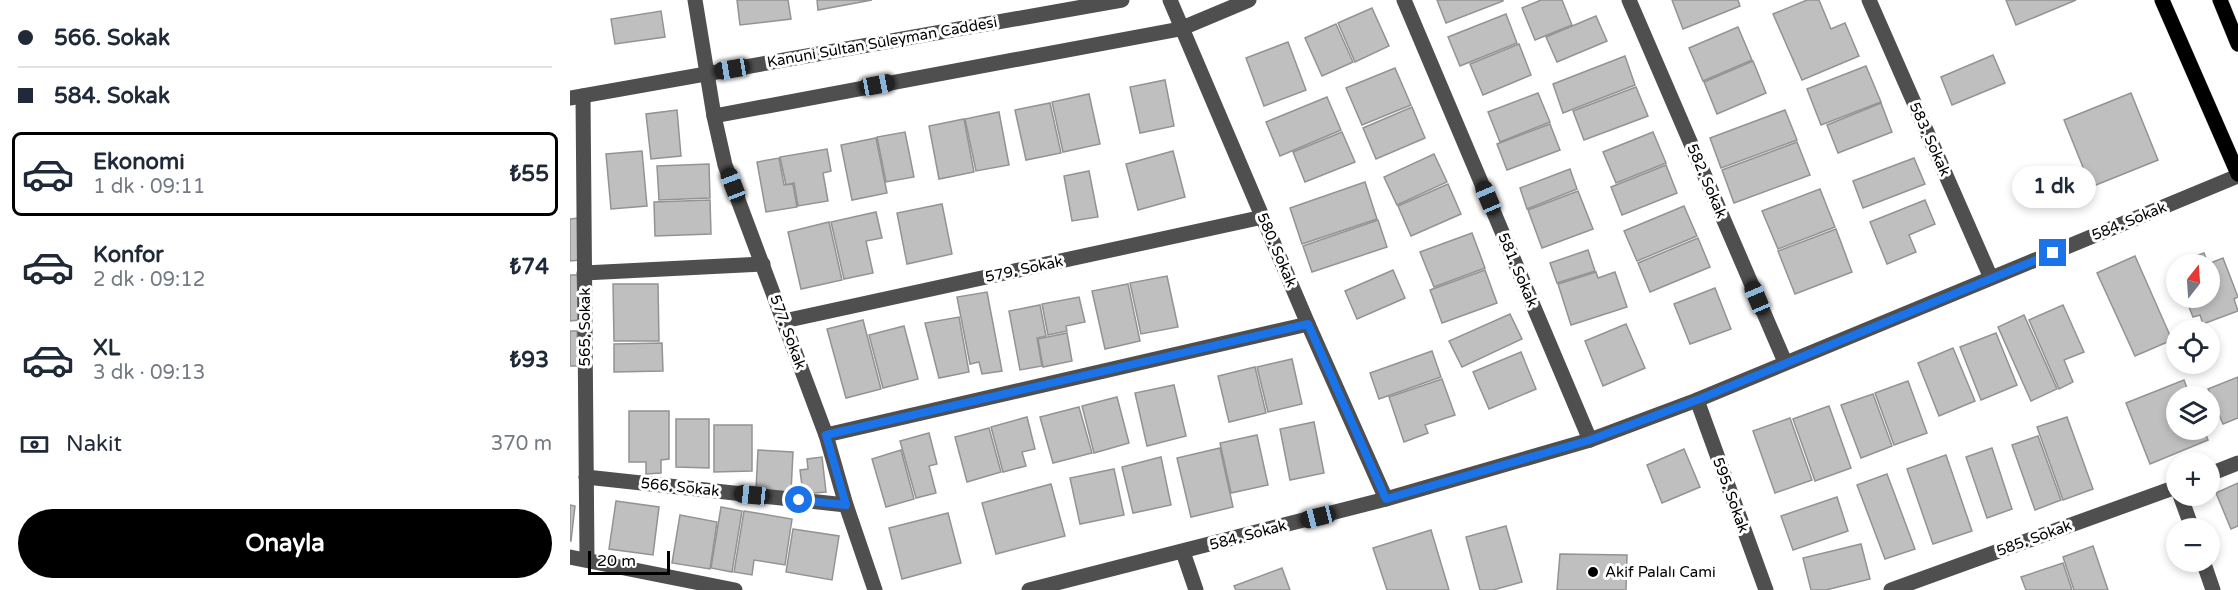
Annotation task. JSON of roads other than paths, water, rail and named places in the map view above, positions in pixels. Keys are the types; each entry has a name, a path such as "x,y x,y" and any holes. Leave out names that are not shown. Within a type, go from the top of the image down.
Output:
{"main road":[{"path":"2162,0 2238,175"},
{"path":"2220,0 2238,44"}],"street":[{"name":"577. Sokak","path":"695,0 709,73 714,116 725,165 826,435 846,505 875,590"},
{"name":"Kanuni Sultan Süleyman Caddesi","path":"576,97 1122,0"},
{"name":"580. Sokak","path":"1170,0 1180,29 1386,499"},
{"path":"714,116 1180,29 1249,0"},
{"name":"581. Sokak","path":"1404,0 1590,440"},
{"name":"582. Sokak","path":"1629,0 1785,362"},
{"name":"583. Sokak","path":"1869,0 1991,278"},
{"name":"565. Sokak","path":"576,97 584,273 587,559"},
{"name":"584. Sokak","path":"1029,590 1386,499 1590,440 1697,400 2238,175"},
{"name":"579. Sokak","path":"784,321 1263,217"},
{"path":"584,273 763,264"},
{"path":"826,435 1308,324"},
{"name":"595. Sokak","path":"1697,400 1766,590"},
{"path":"2220,470 2238,463"},
{"name":"566. Sokak","path":"586,477 846,505"},
{"name":"585. Sokak","path":"1891,590 2166,491"},
{"path":"1183,552 1196,590"},
{"path":"570,557 735,590"},
{"path":"2207,572 2213,590"}],"place":[{"name":"Akif Palalı Cami","path":"1593,572"}]}
